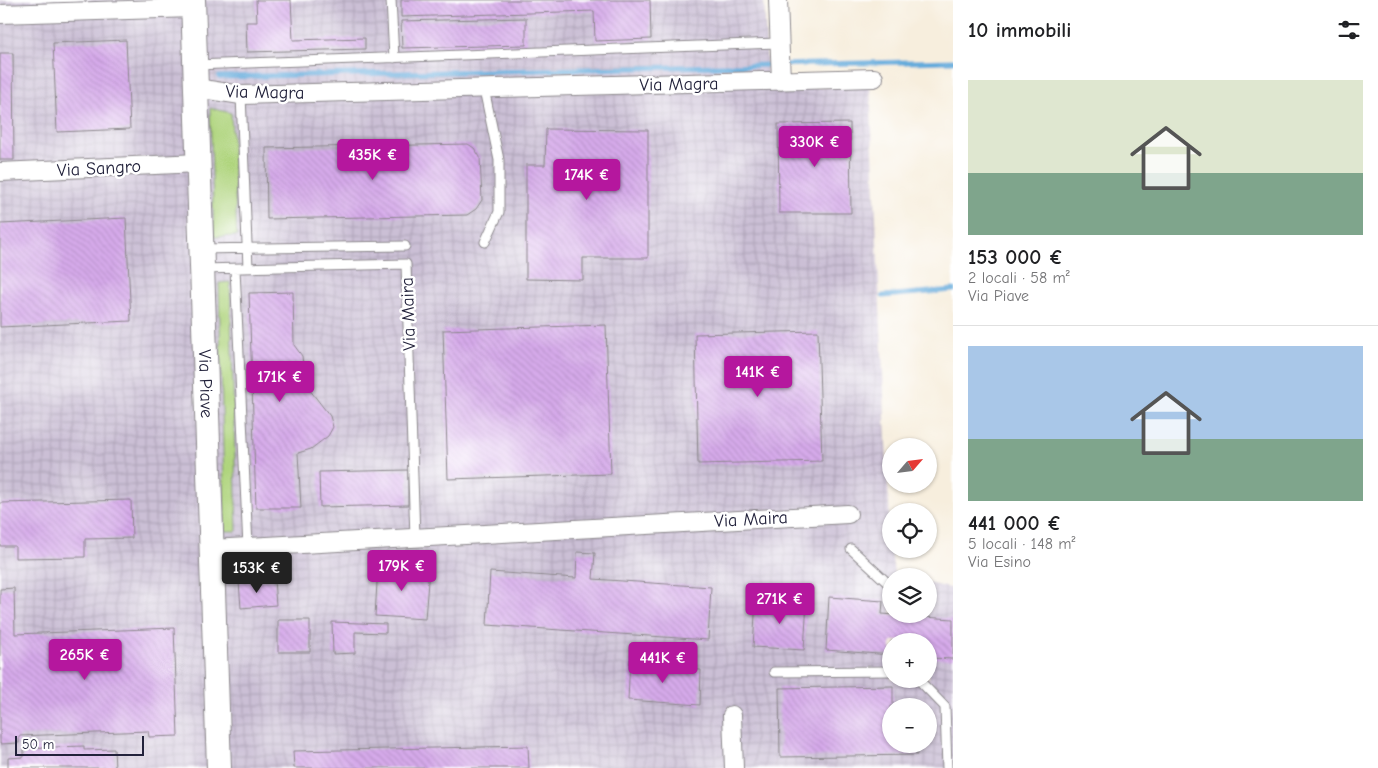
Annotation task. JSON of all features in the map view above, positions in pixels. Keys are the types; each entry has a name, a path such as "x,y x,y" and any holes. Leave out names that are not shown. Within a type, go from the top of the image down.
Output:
{"main road":[{"name":"Via Piave","path":"193,4 219,768"}],"street":[{"path":"778,0 781,81"},
{"path":"0,14 193,4"},
{"name":"Via Magra","path":"196,88 241,95 874,78"},
{"name":"Via Sangro","path":"0,172 198,163"},
{"name":"Via Maira","path":"211,549 848,514"},
{"path":"732,715 734,768"}],"lane":[{"path":"391,0 394,58"},
{"path":"195,65 779,43"},
{"path":"484,89 499,160 499,212 485,242"},
{"path":"241,95 248,268"},
{"path":"202,259 247,248 405,246"},
{"name":"Via Maira","path":"202,259 235,269 406,264 414,538"},
{"path":"235,269 248,547"},
{"path":"851,549 882,578"},
{"path":"774,672 882,671"},
{"path":"927,688 945,706 948,768"}],"shaded area":[{"path":"0,0 764,0 768,89 870,86 886,438 882,438 882,493 888,493 889,503 882,503 882,558 892,558 893,568 882,568 882,623 937,623 937,585 953,589 953,768 0,768"}],"green space":[{"path":"210,108 231,113 237,236 214,237"},
{"path":"230,282 237,531 225,531 219,283"}],"building":[{"path":"256,0 291,0 293,40 365,38 365,49 247,52 246,22 257,22"},
{"path":"401,0 650,0 651,39 595,41 594,11 401,17"},
{"path":"526,18 526,45 402,48 401,21"},
{"path":"126,40 130,129 57,132 53,43"},
{"path":"0,53 13,53 14,160 0,160"},
{"path":"850,123 851,213 779,213 778,124"},
{"path":"546,129 648,130 648,258 583,258 583,280 526,279 526,165 545,165"},
{"path":"468,144 474,148 480,157 482,200 476,209 467,215 267,219 266,148"},
{"path":"126,218 131,321 0,327 0,224"},
{"path":"293,292 294,345 302,356 304,374 309,389 330,416 333,427 328,436 311,449 298,453 301,508 256,508 249,293"},
{"path":"606,325 611,474 448,479 443,330"},
{"path":"818,331 822,461 698,464 695,334"},
{"path":"408,470 408,505 320,507 319,472"},
{"path":"131,500 132,538 85,539 85,557 15,558 15,546 0,546 0,503"},
{"path":"577,552 595,553 593,579 711,587 708,640 487,625 490,572 576,578"},
{"path":"378,566 429,569 425,619 375,616"},
{"path":"274,580 276,605 241,608 239,582"},
{"path":"14,588 15,634 174,628 178,736 149,737 148,731 19,736 19,743 0,744 0,589"},
{"path":"829,597 882,601 882,623 937,623 937,618 953,619 953,659 937,658 937,633 882,633 882,654 826,650"},
{"path":"756,599 807,602 804,650 753,647"},
{"path":"278,620 310,620 310,652 278,652"},
{"path":"332,622 386,624 386,633 355,632 355,653 333,654"},
{"path":"630,659 659,661 658,668 701,670 700,705 628,700"},
{"path":"882,686 882,688 893,688 893,698 882,698 882,753 917,753 917,755 780,757 779,688"},
{"path":"84,746 84,750 114,749 115,768 8,768 8,758 24,757 24,748"},
{"path":"528,746 529,768 294,768 293,751"}],"waterway":[{"path":"219,77 953,61"},
{"path":"883,296 953,290"}]}
